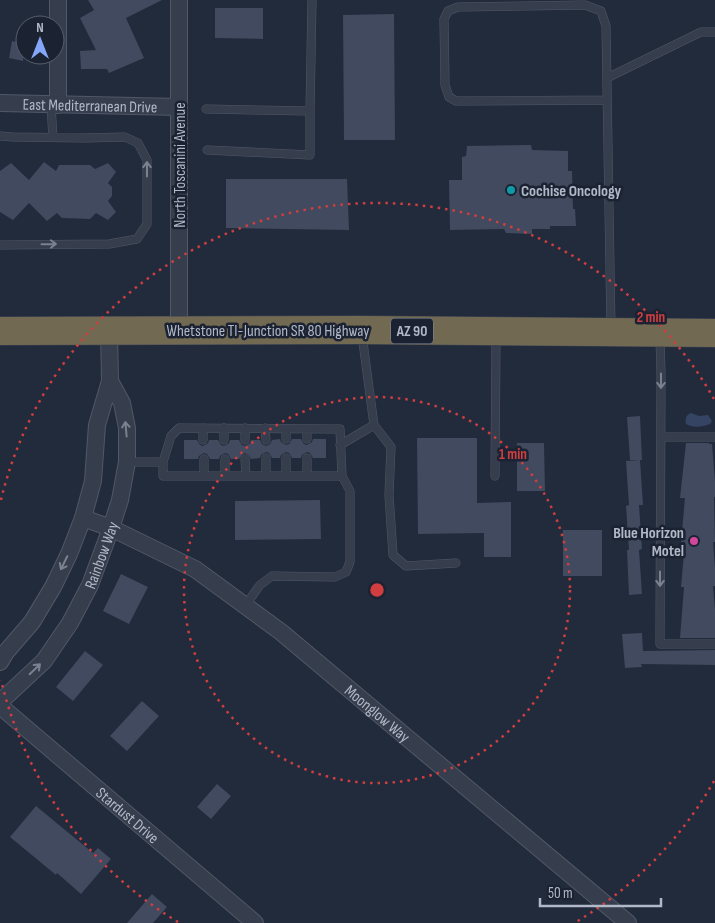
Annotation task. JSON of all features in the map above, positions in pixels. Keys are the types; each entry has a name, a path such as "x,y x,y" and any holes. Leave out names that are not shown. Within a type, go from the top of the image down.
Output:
{"highway":[{"name":"Whetstone TI-Junction SR 80 Highway","path":"0,331 361,330 715,333"}],"street":[{"path":"55,105 58,0"},
{"name":"North Toscanini Avenue","path":"179,0 179,330"},
{"name":"East Mediterranean Drive","path":"0,104 179,107"},
{"name":"Rainbow Way","path":"0,662 6,652 32,622 53,587 69,554 83,518 93,481 97,425 110,381 110,331"},
{"name":"Rainbow Way","path":"0,704 44,660 70,623 90,585 111,528 120,500 127,462 127,428 122,403 110,381"},
{"name":"Moonglow Way","path":"83,518 111,528 195,569 281,632 628,923"},
{"name":"Stardust Drive","path":"0,704 255,923"}],"lane":[{"path":"208,150 310,155 312,0"},
{"path":"607,100 456,101 449,97 445,85 444,19 448,11 458,7 585,5 601,11 606,26 612,332"},
{"path":"607,78 701,32 715,32"},
{"path":"52,138 55,105"},
{"path":"206,109 310,111"},
{"path":"0,136 52,138 125,136 138,143 147,160 147,224 137,239 109,244 0,245"},
{"path":"361,330 374,425 391,447 389,495 393,555 406,566 456,563"},
{"path":"495,476 496,331"},
{"path":"660,332 660,644 715,644"},
{"path":"340,445 374,425"},
{"path":"245,606 260,586 272,576 335,577 346,572 350,562 350,491 342,476 340,429 180,428 171,436 163,462 163,476 342,476"},
{"path":"203,428 203,440"},
{"path":"224,428 224,440"},
{"path":"245,428 245,440"},
{"path":"265,428 266,440"},
{"path":"286,429 286,439"},
{"path":"307,429 307,439"},
{"path":"661,437 715,437"},
{"path":"266,458 266,476"},
{"path":"286,458 286,476"},
{"path":"307,458 307,476"},
{"path":"204,459 204,476"},
{"path":"225,459 225,476"},
{"path":"245,459 246,476"},
{"path":"127,462 163,462"}],"water":[{"path":"691,413 699,416 708,415 712,421 704,426 695,427 686,424 686,418"}],"building":[{"path":"88,0 162,0 126,18 144,58 109,73 107,69 81,69 80,51 96,50 80,18 94,10"},
{"path":"215,8 263,8 263,39 215,38"},
{"path":"394,14 395,140 344,140 343,15"},
{"path":"12,41 15,42 15,59 9,58"},
{"name":"Cochise Oncology","path":"531,145 532,150 568,151 568,171 572,171 573,209 575,209 576,226 550,226 550,229 532,229 532,234 506,233 504,229 450,230 449,180 462,180 462,157 466,156 467,146"},
{"path":"44,162 56,171 59,165 90,165 95,169 108,163 116,172 108,183 112,187 112,196 108,201 116,212 108,220 96,213 90,219 62,218 57,213 47,221 29,203 13,220 0,212 0,171 11,163 29,180"},
{"path":"226,179 347,179 349,230 226,228"},
{"path":"640,416 642,460 630,460 627,417"},
{"path":"417,438 477,438 477,503 511,502 511,557 484,557 484,533 418,534"},
{"path":"280,439 286,445 292,439 301,439 307,445 313,439 326,439 326,458 313,458 307,452 301,458 292,458 286,452 280,458 272,458 266,452 260,458 251,459 245,453 239,459 231,459 225,453 219,459 210,459 204,453 198,459 184,459 184,440 197,440 203,446 209,440 218,440 224,446 230,440 239,440 245,446 251,440 260,440 266,446 272,440"},
{"path":"517,443 544,443 545,491 517,491"},
{"path":"686,443 712,444 715,481 715,542 713,542 715,586 713,586 715,638 680,638 684,587 681,587 685,542 681,542 685,498 680,498"},
{"path":"640,460 643,505 639,505 642,549 639,550 642,594 629,595 627,550 629,550 626,506 629,505 626,461"},
{"path":"320,500 321,539 235,540 235,501"},
{"path":"563,530 602,530 602,576 563,576"},
{"path":"121,574 148,587 129,624 103,611"},
{"path":"642,633 643,651 715,650 715,665 641,664 642,667 625,668 622,634"},
{"path":"85,651 103,665 73,701 56,687"},
{"path":"142,701 159,716 127,751 110,736"},
{"path":"217,784 231,796 211,819 197,807"},
{"path":"36,806 93,853 98,848 111,859 81,894 10,837"},
{"path":"152,894 167,907 153,923 127,923"}],"place":[{"name":"Cochise Oncology","path":"511,190"},
{"name":"Blue Horizon Motel","path":"694,541"}]}
